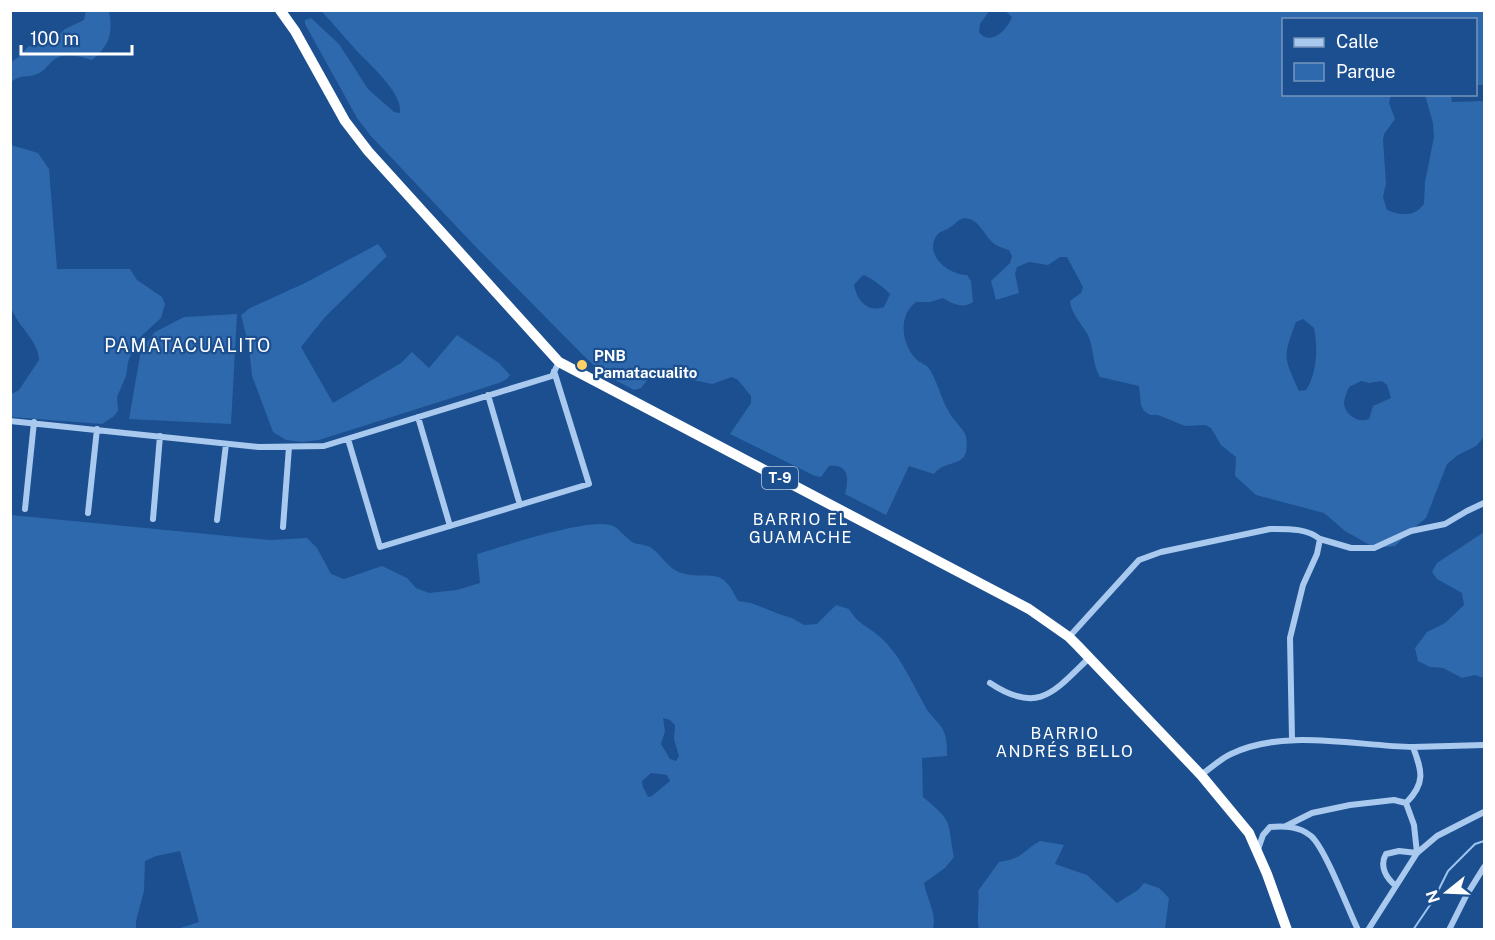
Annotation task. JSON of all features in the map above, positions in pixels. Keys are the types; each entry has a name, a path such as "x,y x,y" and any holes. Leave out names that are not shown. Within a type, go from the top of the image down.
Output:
{"highway":[{"name":"T-9","path":"280,10 295,31 345,121 368,151 557,367 1029,609 1069,637 1201,775 1249,833 1267,874 1287,930"}],"street":[{"path":"10,421 259,447 324,446 552,376 557,367"},
{"path":"348,439 380,547 589,484 557,367"},
{"path":"488,395 520,505"},
{"path":"418,417 450,526"},
{"path":"24,508 34,422"},
{"path":"88,513 97,429"},
{"path":"153,519 160,436"},
{"path":"217,520 226,444"},
{"path":"283,528 289,447"},
{"path":"1069,637 1139,560 1161,552 1270,529 1312,533 1320,539 1351,548 1374,548 1412,531 1445,524 1485,503"},
{"path":"1292,739 1290,638 1303,585 1317,554 1320,539"},
{"path":"990,683 1008,695 1028,699 1045,697 1089,658"},
{"path":"1201,775 1230,755 1292,739 1413,747 1485,745"},
{"path":"1406,803 1416,793 1420,782 1420,767 1413,747"},
{"path":"1286,826 1312,813 1350,805 1394,800 1406,803"},
{"path":"1406,803 1414,825 1418,853"},
{"path":"1368,930 1418,853 1437,836 1485,812"},
{"path":"1257,852 1263,835 1270,827 1286,826 1300,830 1311,837 1321,850 1358,930"},
{"path":"1396,886 1384,871 1382,860 1386,854 1399,851 1418,853"},
{"path":"1449,930 1485,867"}],"green space":[{"path":"86,10 109,11 111,26 106,44 92,60 73,55 59,57 40,73 11,82 11,62 29,46 50,44 65,29 84,20"},
{"path":"990,10 980,24 979,32 988,38 998,35 1010,22 1012,17 1005,11 1484,11 1484,85 1477,85 1477,18 1282,18 1282,96 1391,96 1389,103 1395,119 1384,134 1383,140 1386,183 1383,197 1387,210 1403,214 1412,213 1424,204 1425,182 1434,137 1433,123 1425,96 1451,96 1452,102 1484,101 1484,437 1476,446 1458,455 1447,464 1426,518 1395,546 1375,548 1345,531 1324,513 1256,495 1235,476 1236,457 1221,445 1211,428 1205,425 1185,426 1158,415 1150,415 1141,405 1139,386 1100,377 1088,335 1071,306 1070,301 1081,293 1083,287 1067,257 1060,257 1048,265 1029,262 1017,267 1015,274 1019,293 996,300 991,281 1010,263 1012,256 1009,250 992,242 973,220 963,219 938,234 933,250 946,268 967,275 971,281 973,302 958,305 943,298 930,302 916,302 906,314 904,329 911,352 916,359 929,368 946,407 965,434 966,452 961,460 942,467 934,474 909,466 886,515 845,494 847,478 846,473 840,467 829,466 821,477 815,476 730,434 751,403 751,396 738,380 732,377 712,384 669,375 655,375 649,378 641,388 634,390 602,373 473,244 370,135 357,118 305,24 305,20 311,18 339,44 368,89 394,112 400,113 400,105 391,88 321,11","holes":["864,275 890,294 884,307 868,307 860,300 854,285","1303,319 1314,328 1316,360 1310,384 1306,390 1299,391 1290,370 1287,350 1296,322","1361,381 1369,383 1382,381 1387,385 1391,398 1373,406 1369,419 1365,420 1352,417 1346,410 1344,402 1349,387"]},
{"path":"11,145 38,153 49,169 57,269 130,269 137,280 162,297 165,304 161,318 136,341 117,397 118,411 102,424 11,417 10,395 19,390 39,360 32,340 11,307"},
{"path":"378,244 387,256 325,317 301,347 333,403 401,363 412,352 429,368 457,335 499,363 510,375 499,383 319,440 302,442 286,440 273,432 252,376 249,347 241,315 250,308 305,283"},
{"path":"237,314 231,424 129,419 141,350 155,332 184,317"},
{"path":"11,515 270,540 307,538 317,548 331,574 344,579 382,566 407,578 416,588 429,593 457,590 480,583 477,554 570,528 605,524 615,527 632,542 650,547 677,571 720,578 726,582 738,601 751,603 792,618 804,625 817,624 836,605 849,609 893,651 946,738 947,756 922,758 923,797 948,822 954,857 945,868 924,883 933,912 933,929 177,929 199,922 180,851 145,861 144,891 136,929 11,929","holes":["663,718 675,725 674,739 679,756 676,761 670,759 661,744 665,731","651,773 667,775 670,781 648,797 642,781"]},
{"path":"1484,532 1484,678 1475,675 1462,678 1443,668 1430,667 1418,661 1415,648 1427,632 1445,623 1464,605 1462,593 1437,579 1432,572 1437,563"},
{"path":"1040,841 1064,845 1055,864 1087,875 1117,903 1138,890 1144,883 1159,888 1169,898 1165,929 979,929 978,891 999,862 1018,857"}],"waterway":[{"path":"1413,930 1434,899 1448,871 1475,844 1484,841"}],"place":[{"name":"PNB Pamatacualito","path":"582,365"}],"district":[{"name":"PAMATACUALITO","path":"188,346"},
{"name":"BARRIO EL GUAMACHE","path":"801,528"},
{"name":"BARRIO ANDRÉS BELLO","path":"1065,742"}]}
